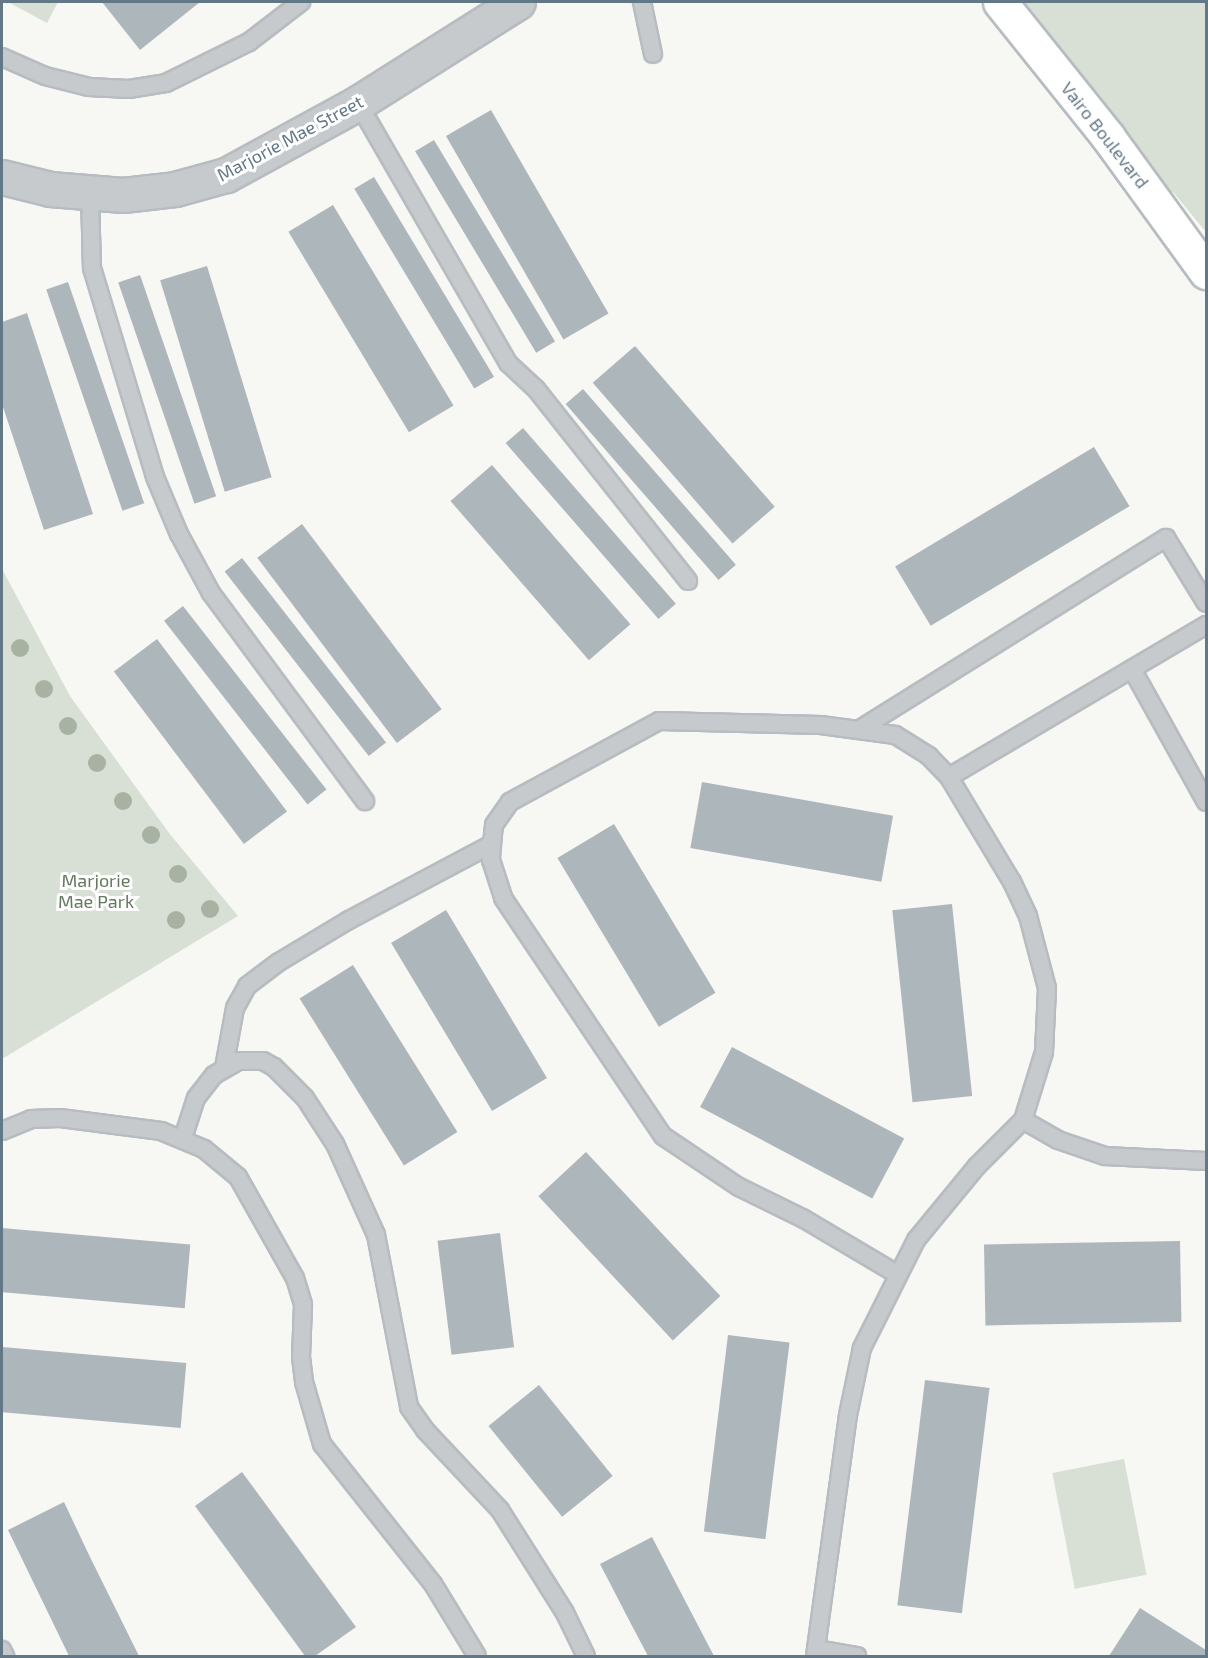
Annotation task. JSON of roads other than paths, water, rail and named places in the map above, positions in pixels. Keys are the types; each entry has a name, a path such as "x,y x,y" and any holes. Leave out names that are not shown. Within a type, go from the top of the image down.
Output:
{"street":[{"name":"Marjorie Mae Street","path":"2,177 90,194 123,195 175,189 226,175 358,103 518,2"},
{"name":"Vairo Boulevard","path":"1000,2 1108,137 1206,272"}],"lane":[{"path":"2,57 45,76 89,87 129,89 166,83 249,42 301,2"},
{"path":"642,2 653,54"},
{"path":"358,103 508,363 536,389 688,581"},
{"path":"90,194 92,268 154,477 179,534 211,593 365,801"},
{"path":"860,729 1166,538 1206,603"},
{"path":"949,777 1206,625"},
{"path":"1132,669 1206,802"},
{"path":"857,1656 816,1653 850,1404 862,1348 916,1240 977,1166 1023,1119 1047,1035 1047,987 1040,951 1012,882 949,777 913,744 895,735 860,729 660,721 522,793 500,814 492,844 491,860 503,898 663,1136 739,1187 804,1219 897,1274"},
{"path":"224,1068 235,1008 247,986 279,962 349,920 492,844"},
{"path":"183,1138 196,1098 224,1068 238,1061 263,1061 286,1077 318,1117 376,1235 409,1407 425,1430 500,1510 565,1613 586,1656"},
{"path":"2,1131 31,1119 60,1118 132,1125 183,1138 238,1177 295,1278 303,1305 301,1357 304,1382 322,1444 433,1584 477,1656"},
{"path":"1023,1119 1058,1140 1105,1156 1206,1161"},
{"path":"2,1650 5,1656"}],"park label":[{"name":"Marjorie Mae Park","path":"96,891"}]}
